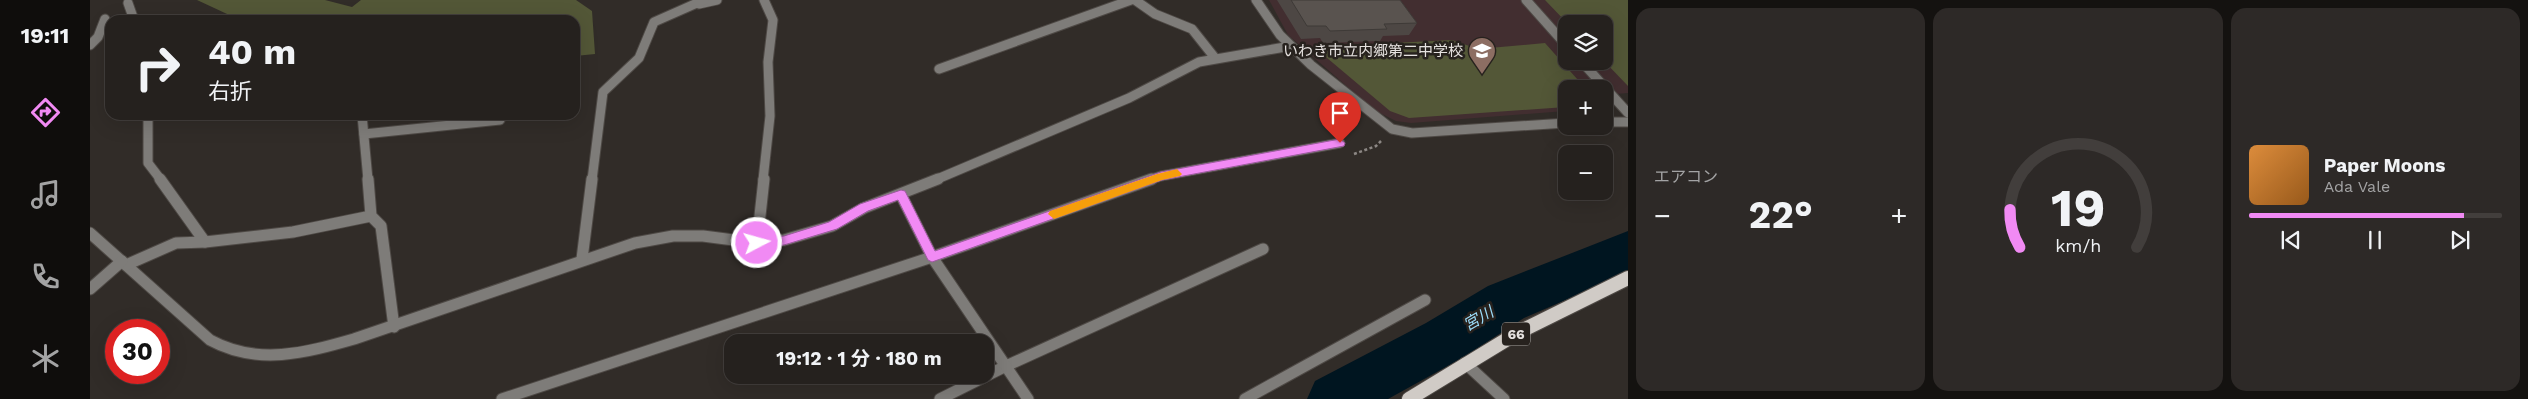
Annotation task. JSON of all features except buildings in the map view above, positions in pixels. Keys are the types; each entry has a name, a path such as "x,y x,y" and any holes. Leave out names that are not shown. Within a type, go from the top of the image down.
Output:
{"main road":[{"name":"66","path":"1409,399 1465,363 1519,332 1628,278"}],"street":[{"path":"582,260 603,92 640,58 654,22 700,2 717,0"},
{"path":"757,243 770,116 768,62 773,20 764,0"},
{"path":"939,69 1131,0"},
{"path":"1135,0 1155,14 1192,29 1198,34 1215,58"},
{"path":"1256,0 1262,11 1291,46 1392,129 1412,133 1558,124"},
{"path":"1526,0 1558,35"},
{"path":"128,3 132,15"},
{"path":"90,45 95,42 102,32 105,19"},
{"path":"90,233 210,340 233,352 258,356 297,353 339,344 394,327 582,260 636,243 673,236 703,236 757,243 784,240 832,226 864,208 1129,98 1199,62 1291,46"},
{"path":"1589,70 1628,113"},
{"path":"148,120 148,163 205,242"},
{"path":"363,120 371,216 381,226 394,327"},
{"path":"364,134 500,120"},
{"path":"1613,122 1628,122"},
{"path":"502,399 932,257 1161,176 1340,143"},
{"path":"901,194 932,257 1028,399"},
{"path":"90,290 124,263 176,243 205,242 293,232 371,216"},
{"path":"940,399 1006,366 1263,249"},
{"path":"1245,399 1425,300"},
{"path":"1465,363 1504,399"}],"path":[{"path":"1360,153 1376,146"}],"shaded area":[{"name":"いわき市立内郷第二中学校","path":"1269,0 1628,0 1628,93 1613,94 1613,80 1558,80 1558,112 1411,123 1396,121 1374,110 1288,35"}],"green space":[{"path":"197,0 325,0 352,7 361,0 576,0 592,11 595,54 580,56 580,15 229,15"},
{"path":"1545,0 1628,0 1628,86 1613,70 1613,15 1559,15"},
{"path":"1452,40 1478,49 1545,43 1558,58 1558,70 1569,70 1578,80 1558,80 1558,108 1409,118 1390,111 1314,47"}],"waterway":[{"name":"宮川","path":"1335,399 1445,340 1506,302 1628,251"}],"slow traffic":[{"path":"1054,214 1161,176 1177,174"}],"place":[{"name":"いわき市立内郷第二中学校","path":"1482,75"}],"route":[{"path":"757,243 784,240 832,226 864,208 901,194 932,257 1161,176 1340,143"}]}
